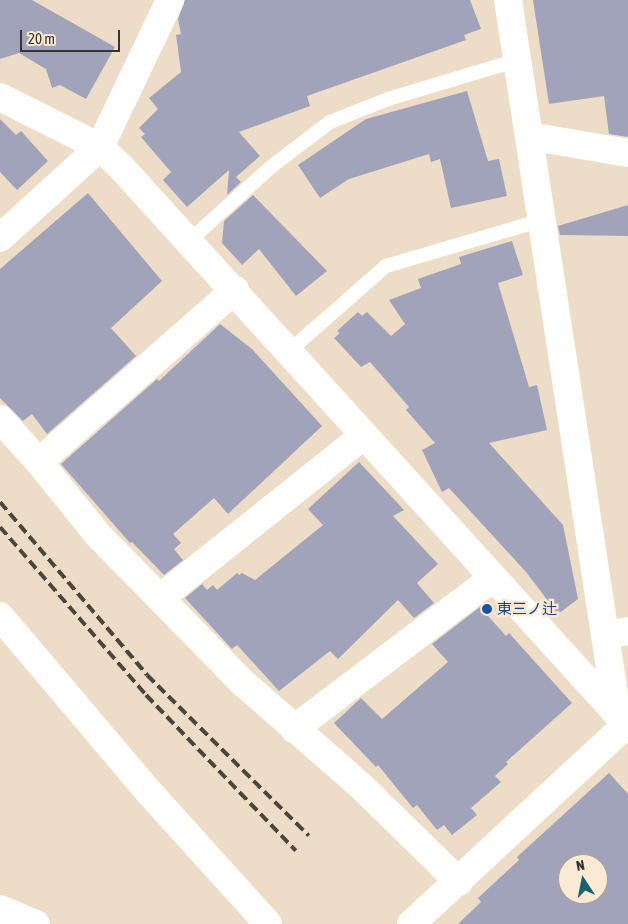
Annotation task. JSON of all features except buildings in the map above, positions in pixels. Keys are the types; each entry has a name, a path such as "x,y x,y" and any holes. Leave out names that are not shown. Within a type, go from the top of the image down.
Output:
{"street":[{"path":"0,238 100,147 171,0"},
{"path":"508,0 542,220 617,633 624,721"},
{"path":"0,97 100,147 235,290 288,352 624,721"},
{"path":"530,136 628,153"},
{"path":"39,462 235,290"},
{"path":"0,419 39,462 99,536 241,682 361,786 459,882"},
{"path":"160,598 364,435"},
{"path":"294,729 493,578"},
{"path":"0,616 148,791 268,924"},
{"path":"411,924 459,882 624,721"},
{"path":"0,909 36,924"}],"lane":[{"path":"189,241 272,166 330,122 388,99 518,60"},
{"path":"288,352 386,266 542,220"}],"railway":[{"path":"0,502 147,675 309,836"},
{"path":"0,527 146,695 296,851"}],"place":[{"name":"東三ノ辻","path":"487,609"}]}
